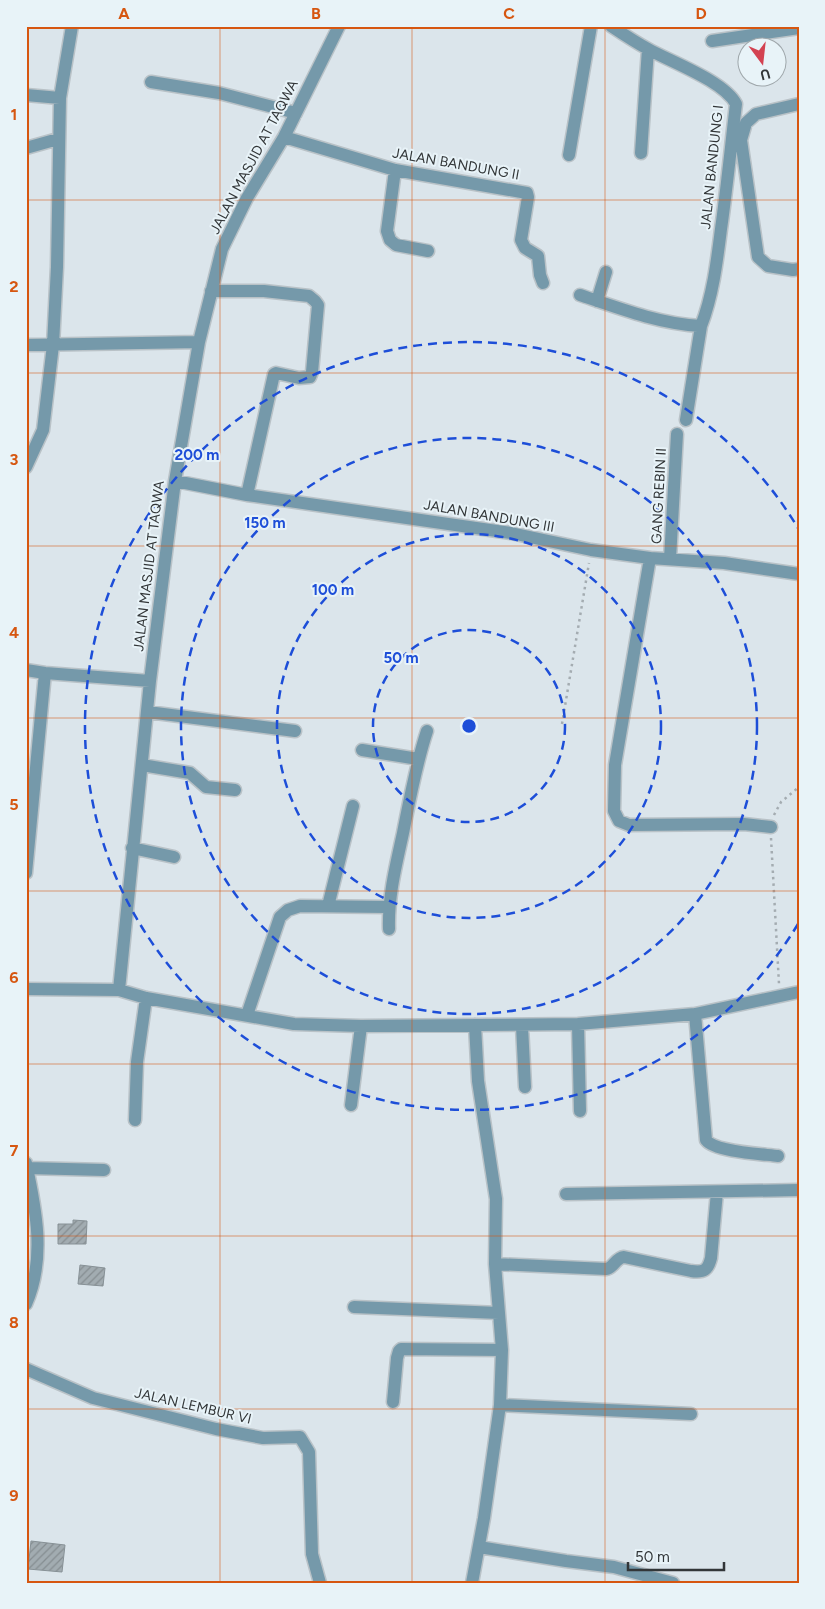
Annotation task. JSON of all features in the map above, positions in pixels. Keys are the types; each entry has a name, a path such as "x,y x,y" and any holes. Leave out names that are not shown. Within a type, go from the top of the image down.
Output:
{"street":[{"path":"26,468 43,430 53,345 58,267 58,139 60,98 72,26"},
{"name":"JALAN MASJID AT TAQWA","path":"119,990 150,681 175,481 199,342 222,249 247,198 284,137 339,26"},
{"path":"569,155 592,26"},
{"name":"JALAN BANDUNG I","path":"611,26 648,49 712,82 733,97 736,104 717,260 701,326"},
{"path":"712,41 799,28"},
{"path":"641,153 648,49"},
{"path":"151,82 218,93 296,113"},
{"path":"26,95 60,98"},
{"path":"799,104 756,114 746,123 741,140 758,257 768,266 793,270 799,269"},
{"name":"JALAN BANDUNG II","path":"284,137 394,170 527,193 521,240 525,248 538,256 543,283"},
{"path":"26,148 58,139"},
{"path":"394,170 388,236 396,245 428,251"},
{"path":"597,301 606,272"},
{"path":"211,291 264,291 309,296 318,305 312,372 310,377 304,378 274,374 247,495"},
{"path":"580,295 649,317 701,326 686,420"},
{"path":"26,345 199,342"},
{"name":"GANG REBIN II","path":"670,559 677,434"},
{"name":"JALAN BANDUNG III","path":"175,481 247,495 511,533 591,550 650,558 724,563 799,574"},
{"path":"650,558 615,765 614,811 619,821 629,826 744,824 770,827"},
{"path":"26,670 150,681"},
{"path":"26,873 45,673"},
{"path":"148,712 295,731"},
{"path":"389,929 388,907 418,759 427,731"},
{"path":"362,750 418,759"},
{"path":"142,765 190,773 204,787 235,790"},
{"path":"328,906 353,806"},
{"path":"132,848 174,857"},
{"path":"247,1015 280,917 288,910 300,906 388,907"},
{"path":"26,989 119,990 146,998 294,1024 361,1026 578,1024 696,1014 799,992"},
{"path":"135,1120 137,1062 146,998"},
{"path":"696,1014 706,1140 710,1145 720,1148 778,1156"},
{"path":"578,1024 580,1111"},
{"path":"472,1583 500,1405 502,1350 495,1264 496,1199 478,1081 475,1025"},
{"path":"351,1105 361,1026"},
{"path":"522,1026 525,1087"},
{"path":"26,1304 38,1265 36,1210 27,1166 104,1170"},
{"path":"566,1194 799,1190"},
{"path":"495,1264 611,1268 619,1258 624,1258 702,1272 708,1268 711,1258 718,1192"},
{"path":"354,1307 499,1313"},
{"path":"393,1402 397,1358 401,1349 502,1350"},
{"name":"JALAN LEMBUR VI","path":"26,1369 93,1398 216,1429 264,1438 300,1437 309,1452 312,1554 320,1583"},
{"path":"500,1405 691,1414"},
{"path":"479,1547 566,1561 614,1566 673,1583"}],"path":[{"path":"562,724 591,550"},
{"path":"781,995 770,827 780,802 799,787"}],"building":[{"path":"73,1220 87,1221 86,1244 58,1244 58,1224 73,1224"},
{"path":"80,1265 105,1268 103,1286 78,1284"},
{"path":"31,1541 65,1545 62,1572 28,1569"}]}
